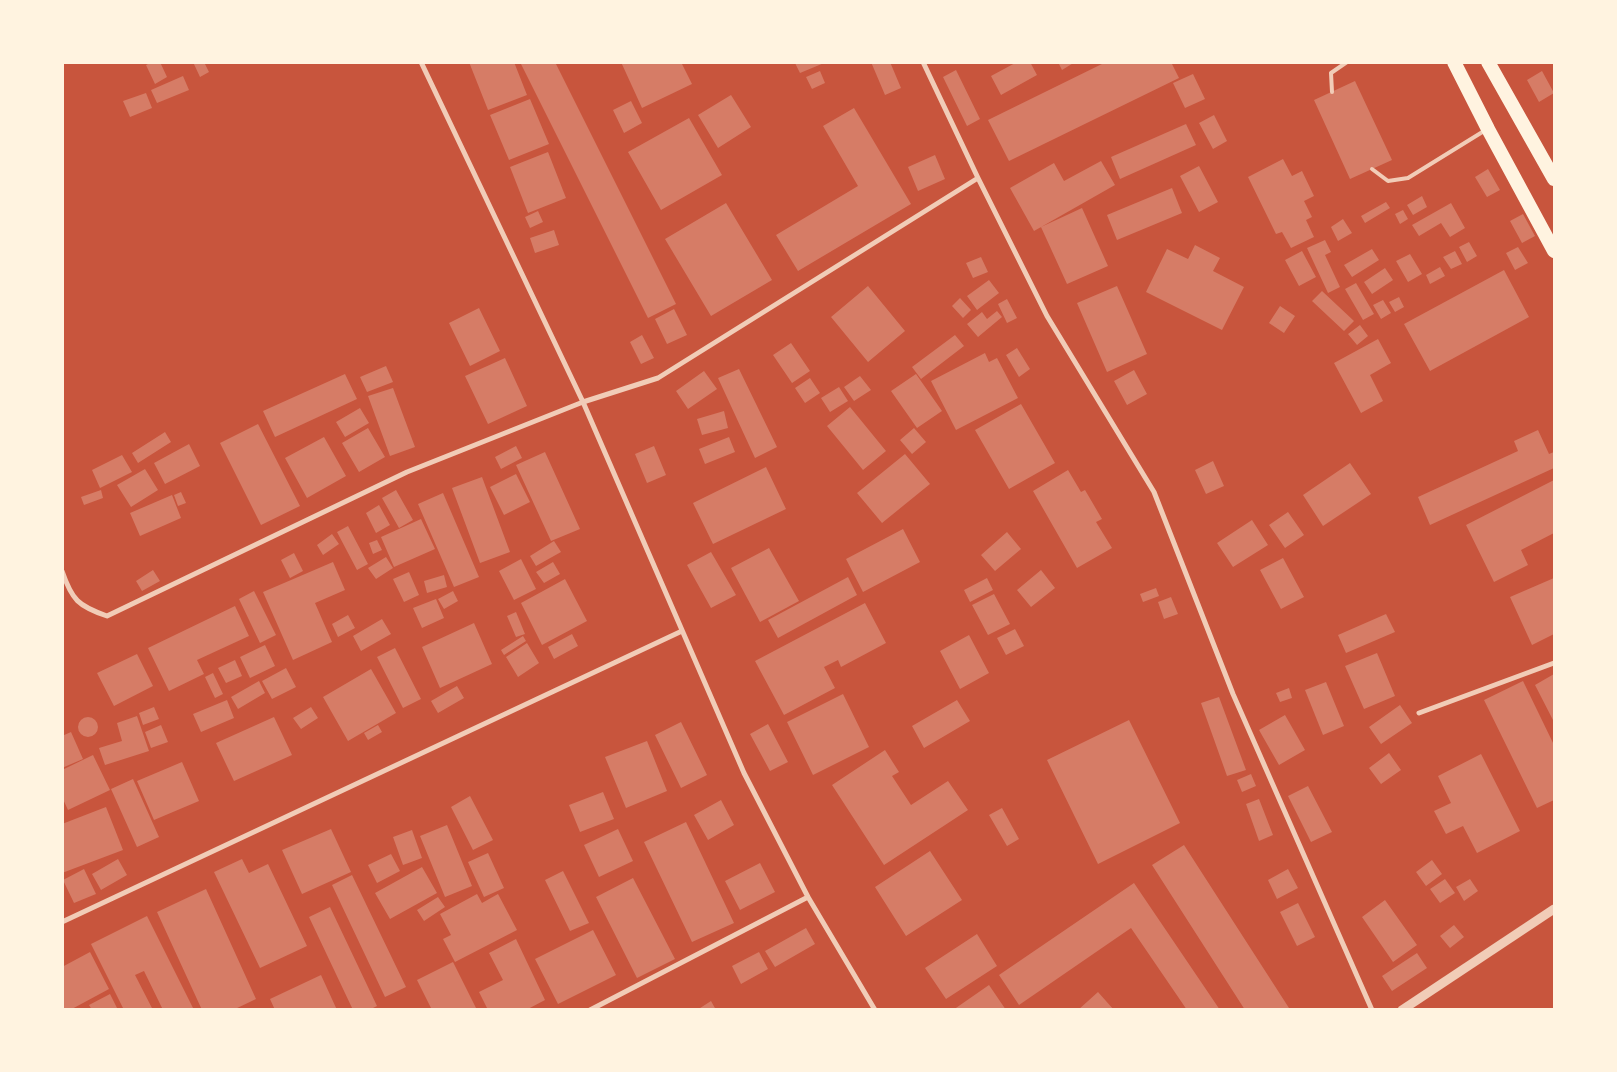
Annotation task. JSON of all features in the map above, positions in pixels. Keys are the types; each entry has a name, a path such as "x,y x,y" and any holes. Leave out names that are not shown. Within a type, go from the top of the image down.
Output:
{"highway":[{"path":"1454,62 1554,251"},
{"path":"1488,62 1554,179"}],"street":[{"path":"421,62 583,402 744,773 808,897 875,1010"},
{"path":"924,62 978,178 1047,316 1154,492 1233,694 1372,1010"},
{"path":"62,571 69,591 86,608 107,616 407,472 583,402 658,378 978,178"},
{"path":"62,922 682,631"},
{"path":"1419,713 1554,663"},
{"path":"590,1010 808,897"},
{"path":"1402,1010 1554,909"}],"lane":[{"path":"1332,92 1331,73 1347,62"},
{"path":"1372,169 1388,181 1408,178 1488,129"}],"building":[{"path":"152,62 160,62 167,77 155,84 146,65"},
{"path":"193,62 204,62 209,72 200,77"},
{"path":"469,62 514,62 527,95 488,110"},
{"path":"520,62 555,62 676,304 648,318"},
{"path":"621,62 681,62 692,84 642,108"},
{"path":"871,62 890,62 901,88 885,95"},
{"path":"1017,62 1030,62 1037,75 1001,95 991,76"},
{"path":"1058,62 1075,62 1062,70"},
{"path":"1106,62 1171,62 1179,78 1009,161 988,120"},
{"path":"795,63 824,63 800,73"},
{"path":"956,70 980,119 967,126 943,77"},
{"path":"820,71 825,83 812,89 806,77"},
{"path":"1542,71 1554,93 1539,102 1527,80"},
{"path":"1193,74 1205,99 1185,108 1173,83"},
{"path":"183,76 189,90 157,103 151,90"},
{"path":"1355,81 1392,160 1350,179 1314,100"},
{"path":"146,93 152,108 130,117 123,101"},
{"path":"731,95 751,127 718,148 698,115"},
{"path":"530,99 549,144 509,160 490,115"},
{"path":"631,101 642,123 624,133 613,110"},
{"path":"854,108 911,204 798,271 776,235 858,186 823,126"},
{"path":"1214,115 1227,141 1213,149 1199,123"},
{"path":"689,118 722,175 661,210 628,152"},
{"path":"1186,124 1196,145 1120,179 1111,157"},
{"path":"548,152 566,198 528,213 510,167"},
{"path":"935,155 945,179 918,191 908,167"},
{"path":"1283,159 1292,176 1302,171 1314,196 1304,201 1312,217 1306,220 1314,237 1291,248 1282,232 1276,234 1248,177"},
{"path":"1101,161 1115,185 1034,231 1010,188 1054,163 1064,181"},
{"path":"1199,166 1218,202 1199,212 1180,176"},
{"path":"1488,169 1500,190 1487,197 1475,177"},
{"path":"1172,188 1182,213 1117,240 1107,215"},
{"path":"1422,196 1427,207 1413,215 1407,205"},
{"path":"1386,202 1390,208 1365,223 1361,216"},
{"path":"726,203 772,280 711,316 665,239"},
{"path":"1451,203 1465,228 1450,237 1441,223 1419,236 1412,225"},
{"path":"1082,208 1108,266 1067,284 1041,227"},
{"path":"1403,210 1408,219 1400,224 1395,214"},
{"path":"538,211 543,222 530,228 525,217"},
{"path":"1523,214 1535,236 1522,243 1510,221"},
{"path":"1343,219 1352,233 1338,241 1331,227"},
{"path":"554,230 559,245 535,253 530,238"},
{"path":"1325,240 1331,252 1325,255 1340,287 1328,293 1307,248"},
{"path":"1469,242 1477,256 1467,262 1459,247"},
{"path":"1195,245 1220,258 1213,271 1244,287 1222,330 1146,292 1167,249 1188,259"},
{"path":"1518,247 1528,263 1515,270 1506,253"},
{"path":"1372,249 1379,260 1352,277 1344,265"},
{"path":"1302,251 1316,277 1299,286 1285,260"},
{"path":"1455,251 1462,264 1451,269 1443,257"},
{"path":"1410,254 1422,274 1408,282 1396,261"},
{"path":"981,257 988,272 973,278 966,263"},
{"path":"1440,267 1445,276 1430,284 1426,275"},
{"path":"1385,268 1393,280 1372,294 1364,282"},
{"path":"1504,270 1529,317 1430,371 1404,324"},
{"path":"989,280 999,293 977,310 967,296"},
{"path":"1356,283 1374,314 1363,320 1345,289"},
{"path":"868,286 905,331 868,362 831,317"},
{"path":"1117,286 1147,354 1107,372 1077,303"},
{"path":"1322,291 1354,321 1344,331 1312,301"},
{"path":"1399,297 1404,307 1395,312 1389,302"},
{"path":"960,298 971,310 963,318 952,306"},
{"path":"1007,299 1017,318 1007,323 998,304"},
{"path":"1383,300 1391,313 1381,319 1373,305"},
{"path":"1280,306 1295,316 1284,333 1269,323"},
{"path":"479,308 500,351 470,366 449,323"},
{"path":"674,309 687,335 667,344 655,319"},
{"path":"997,311 1002,317 978,337 967,324 982,312 987,319"},
{"path":"1360,325 1368,336 1357,345 1348,334"},
{"path":"642,335 654,358 641,364 630,342"},
{"path":"955,335 964,346 921,379 912,367"},
{"path":"1378,339 1391,363 1370,375 1383,401 1361,413 1334,363"},
{"path":"791,343 810,371 792,383 773,355"},
{"path":"1017,348 1030,369 1019,377 1006,355"},
{"path":"985,353 989,362 997,358 1018,398 956,430 931,381"},
{"path":"505,358 527,406 488,424 465,376"},
{"path":"386,366 393,382 367,392 360,377"},
{"path":"739,369 777,447 755,458 718,378"},
{"path":"1134,370 1147,394 1127,405 1114,381"},
{"path":"704,371 717,389 688,409 676,391"},
{"path":"345,374 357,399 275,437 263,411"},
{"path":"916,374 942,411 917,428 891,391"},
{"path":"860,376 871,390 854,401 844,387"},
{"path":"810,378 820,393 805,403 795,388"},
{"path":"839,387 848,401 830,412 821,398"},
{"path":"393,388 415,447 390,456 368,396"},
{"path":"1021,404 1055,463 1009,489 975,430"},
{"path":"850,407 886,451 863,470 827,426"},
{"path":"360,408 369,423 345,437 336,422"},
{"path":"724,411 728,428 702,435 697,419"},
{"path":"258,424 300,506 261,525 220,443"},
{"path":"368,428 385,457 359,472 342,443"},
{"path":"914,428 926,442 912,454 900,440"},
{"path":"1538,430 1549,454 1554,452 1554,468 1430,525 1418,497 1518,451 1514,441"},
{"path":"165,432 171,442 138,463 132,453"},
{"path":"324,437 346,476 307,498 285,458"},
{"path":"729,437 735,452 705,464 699,449"},
{"path":"189,444 200,466 165,484 154,463"},
{"path":"516,446 522,458 501,469 495,457"},
{"path":"654,446 666,475 647,483 635,454"},
{"path":"545,452 580,529 551,541 516,465"},
{"path":"905,454 930,484 882,523 857,493"},
{"path":"122,455 132,472 100,488 92,470"},
{"path":"1213,461 1224,486 1206,494 1195,470"},
{"path":"1350,463 1371,494 1323,526 1303,495"},
{"path":"766,467 786,509 713,544 693,503"},
{"path":"145,469 158,490 131,507 117,485"},
{"path":"1068,470 1081,492 1085,490 1102,519 1096,522 1112,548 1077,568 1033,491"},
{"path":"516,474 530,502 504,515 490,487"},
{"path":"482,477 510,552 480,563 452,488"},
{"path":"1554,480 1554,533 1521,550 1528,565 1494,582 1466,525"},
{"path":"101,490 103,498 84,505 81,497"},
{"path":"396,490 413,520 399,528 382,498"},
{"path":"181,492 186,503 178,506 174,495"},
{"path":"443,493 479,577 454,587 418,504"},
{"path":"172,495 181,518 140,536 130,513"},
{"path":"379,505 390,525 376,533 366,513"},
{"path":"1288,512 1304,535 1285,548 1269,525"},
{"path":"421,519 435,549 394,567 381,537"},
{"path":"1252,520 1268,545 1233,567 1217,543"},
{"path":"348,526 368,564 357,570 337,532"},
{"path":"903,529 920,562 863,592 846,559"},
{"path":"1007,532 1021,549 995,571 981,555"},
{"path":"332,534 339,544 323,555 317,545"},
{"path":"377,540 382,550 373,554 369,543"},
{"path":"554,541 561,552 536,566 530,556"},
{"path":"769,548 799,601 760,622 731,568"},
{"path":"711,552 736,595 711,608 687,565"},
{"path":"294,553 303,571 290,578 281,560"},
{"path":"386,557 393,568 376,579 368,568"},
{"path":"1283,558 1304,597 1281,609 1260,570"},
{"path":"521,559 536,589 514,600 499,571"},
{"path":"333,562 345,590 315,603 332,642 293,660 263,592"},
{"path":"553,562 560,574 544,583 536,572"},
{"path":"153,570 160,581 142,591 136,581"},
{"path":"1041,570 1055,588 1031,607 1017,590"},
{"path":"409,572 419,595 404,602 393,579"},
{"path":"444,575 447,587 427,593 424,581"},
{"path":"848,577 857,595 778,638 768,620"},
{"path":"987,578 993,590 970,602 964,590"},
{"path":"1554,578 1554,634 1532,645 1510,597"},
{"path":"565,579 587,621 542,645 521,603"},
{"path":"1156,588 1159,596 1143,602 1140,594"},
{"path":"254,591 276,635 260,643 239,599"},
{"path":"453,591 458,601 444,609 438,599"},
{"path":"994,594 1010,624 988,635 972,605"},
{"path":"1171,597 1178,614 1164,619 1158,602"},
{"path":"436,599 444,618 422,628 413,608"},
{"path":"865,603 886,643 841,667 838,660 824,667 835,688 784,715 755,661"},
{"path":"235,606 249,636 197,660 204,674 169,691 148,648"},
{"path":"516,612 525,634 516,637 507,616"},
{"path":"1386,614 1395,632 1346,653 1338,635"},
{"path":"348,615 355,628 338,637 332,624"},
{"path":"382,619 391,634 361,651 353,636"},
{"path":"474,623 492,664 440,688 422,647"},
{"path":"1015,629 1024,646 1006,655 997,638"},
{"path":"572,634 578,646 554,659 548,647"},
{"path":"969,635 989,673 960,689 940,651"},
{"path":"523,636 526,641 504,655 501,650"},
{"path":"527,643 539,663 518,677 506,657"},
{"path":"265,645 275,666 250,678 240,657"},
{"path":"395,648 421,699 403,708 377,657"},
{"path":"1377,653 1395,696 1364,709 1345,666"},
{"path":"137,654 153,686 114,706 97,673"},
{"path":"235,660 242,676 226,683 218,668"},
{"path":"286,668 296,687 272,699 262,681"},
{"path":"371,669 396,713 348,741 323,697"},
{"path":"213,673 223,694 215,698 205,677"},
{"path":"1554,674 1554,722 1535,685"},
{"path":"259,681 265,693 238,709 231,697"},
{"path":"1523,681 1554,745 1554,800 1537,808 1484,700"},
{"path":"1326,682 1344,726 1323,735 1305,690"},
{"path":"457,686 464,698 438,713 431,701"},
{"path":"1289,688 1292,698 1280,702 1276,693"},
{"path":"843,694 869,747 813,775 787,722"},
{"path":"1219,697 1246,770 1227,776 1201,703"},
{"path":"227,700 234,718 201,732 193,714"},
{"path":"957,700 970,721 924,748 912,726"},
{"path":"1400,705 1412,723 1381,744 1369,727"},
{"path":"154,707 159,719 143,725 139,713"},
{"path":"311,707 318,718 301,729 293,718"},
{"path":"1285,715 1305,750 1279,765 1259,730"},
{"path":"137,716 149,751 105,765 99,748 122,741 117,723"},
{"path":"88,717 95,720 98,727 95,734 88,737 81,734 78,727 81,720"},
{"path":"274,717 292,755 234,781 216,743"},
{"path":"1129,720 1180,823 1098,864 1047,760"},
{"path":"681,722 707,775 681,788 655,735"},
{"path":"768,724 788,762 770,771 750,734"},
{"path":"161,725 168,742 151,748 145,732"},
{"path":"378,725 382,732 368,740 364,733"},
{"path":"71,732 83,759 62,768 62,736"},
{"path":"647,741 667,791 626,808 605,757"},
{"path":"885,750 899,772 892,776 911,805 948,781 968,810 884,865 832,785"},
{"path":"1389,753 1401,770 1381,784 1369,768"},
{"path":"1481,754 1520,831 1477,853 1463,826 1446,834 1434,811 1451,803 1438,776"},
{"path":"93,755 110,790 68,810 62,797 62,770"},
{"path":"182,762 199,801 154,820 137,781"},
{"path":"1251,774 1256,786 1242,792 1237,780"},
{"path":"133,779 159,837 137,847 111,789"},
{"path":"1308,786 1332,832 1311,842 1288,796"},
{"path":"603,792 614,819 580,832 569,805"},
{"path":"470,796 493,840 473,850 451,807"},
{"path":"1259,799 1273,835 1259,841 1246,804"},
{"path":"721,800 734,825 708,840 694,815"},
{"path":"106,807 123,850 62,873 62,824"},
{"path":"1002,808 1019,839 1007,846 989,815"},
{"path":"686,822 734,923 692,942 644,842"},
{"path":"447,825 472,886 445,897 420,836"},
{"path":"331,829 351,872 302,894 282,850"},
{"path":"618,829 633,861 599,877 584,845"},
{"path":"412,830 422,858 403,865 393,837"},
{"path":"1184,845 1289,1008 1286,1010 1245,1010 1152,865"},
{"path":"930,851 962,900 906,936 875,887"},
{"path":"488,853 504,888 484,897 468,862"},
{"path":"391,854 400,871 377,883 368,865"},
{"path":"118,859 127,875 101,890 92,874"},
{"path":"242,859 249,873 268,864 307,946 260,968 214,872"},
{"path":"1432,860 1442,874 1426,886 1416,872"},
{"path":"760,863 775,892 740,910 725,881"},
{"path":"422,867 437,893 390,919 375,893"},
{"path":"84,869 96,894 74,903 63,880"},
{"path":"1288,869 1298,888 1277,899 1268,880"},
{"path":"563,871 589,923 570,931 545,880"},
{"path":"352,875 406,987 385,997 332,885"},
{"path":"633,878 675,959 637,978 596,897"},
{"path":"1445,879 1455,893 1440,903 1430,889"},
{"path":"1470,879 1478,891 1464,901 1456,887"},
{"path":"1134,883 1220,1010 1187,1010 1131,928 1019,1005 999,975"},
{"path":"206,889 256,999 233,1010 202,1010 157,912"},
{"path":"477,894 482,903 498,894 517,930 455,962 443,939 451,935 440,914"},
{"path":"438,897 445,907 424,921 417,910"},
{"path":"1385,900 1417,945 1393,962 1362,917"},
{"path":"1298,903 1315,937 1297,946 1280,912"},
{"path":"330,907 377,1006 369,1010 353,1010 309,917"},
{"path":"147,916 194,1010 163,1010 144,971 135,975 153,1010 124,1010 91,944"},
{"path":"1454,925 1464,937 1450,948 1440,936"},
{"path":"806,928 815,944 775,967 765,951"},
{"path":"593,930 616,975 558,1004 535,959"},
{"path":"977,934 997,966 946,999 925,968"},
{"path":"516,939 545,1000 526,1010 488,1010 479,992 503,980 489,953"},
{"path":"90,952 109,989 70,1010 62,1010 62,967"},
{"path":"759,952 768,969 741,984 732,966"},
{"path":"1417,953 1427,968 1392,991 1382,976"},
{"path":"453,962 477,1010 432,1010 417,980"},
{"path":"321,975 337,1010 275,1010 270,999"},
{"path":"989,985 1006,1010 953,1010"},
{"path":"1098,992 1114,1010 1078,1010"},
{"path":"110,994 118,1010 92,1010 89,1005"},
{"path":"711,1001 716,1010 697,1010"}]}
